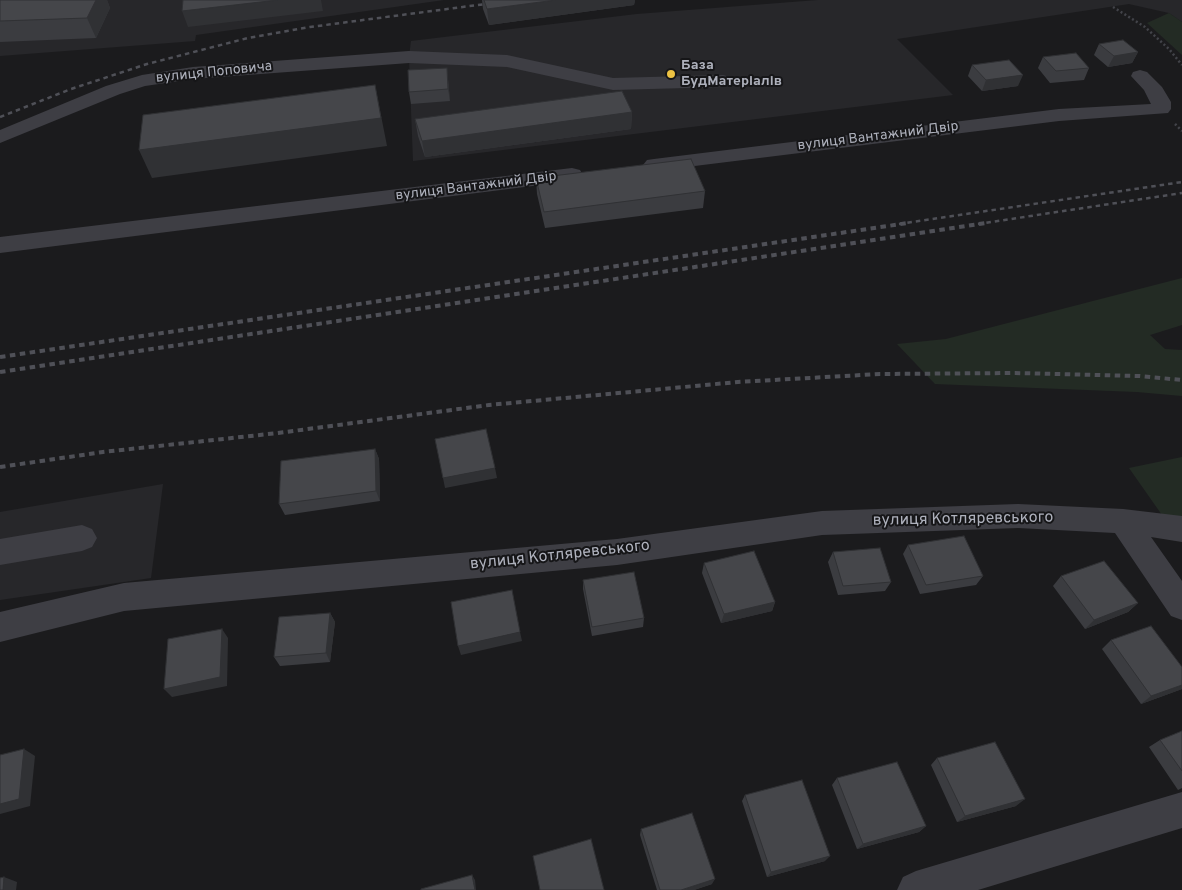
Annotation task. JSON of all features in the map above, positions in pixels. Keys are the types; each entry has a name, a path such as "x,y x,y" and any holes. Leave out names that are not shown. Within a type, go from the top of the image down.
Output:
{"street":[{"name":"вулиця Поповича","path":"0,137 113,90 142,81 193,73 409,57 507,61 613,84 723,80"},
{"name":"вулиця Вантажний Двір","path":"633,167 1059,115 1161,109 1161,102 1152,87 1140,76"},
{"name":"вулиця Вантажний Двір","path":"0,245 594,172"},
{"name":"вулиця Котляревського","path":"0,627 124,597 617,552 822,523 1018,516 1123,521 1182,529"},
{"path":"1123,521 1182,606"},
{"path":"0,552 82,538"},
{"path":"916,890 1182,810"}],"path":[{"path":"1113,7 1145,27 1182,65"}],"shaded area":[{"path":"0,0 444,0 196,35 195,41 0,56"},
{"name":"База БудМатеріалів","path":"818,0 1182,0 1182,22 1169,13 1129,4 897,39 953,95 413,161 409,57 411,41 637,14"},
{"path":"1169,13 1182,22 1182,55 1147,23"},
{"path":"1182,278 1182,325 1150,335 1165,349 1182,350 1182,396 1137,392 935,384 897,344 946,339"},
{"path":"1182,457 1182,522 1169,525 1129,468"},
{"path":"163,484 151,578 0,600 0,512"}],"building":[{"path":"0,0 96,0 87,18 0,21"},
{"path":"183,0 278,0 182,11"},
{"path":"484,0 556,0 487,9"},
{"path":"1123,40 1138,52 1114,56 1099,44"},
{"path":"1076,53 1089,68 1056,71 1043,57"},
{"path":"1009,60 1023,75 986,80 972,65"},
{"path":"447,68 448,89 409,92 408,70"},
{"path":"375,85 381,118 139,150 143,115"},
{"path":"622,91 632,112 422,141 415,119"},
{"path":"691,159 705,191 544,212 536,178"},
{"path":"486,429 495,468 443,478 435,439"},
{"path":"375,449 376,491 279,504 281,461"},
{"path":"964,536 983,576 926,585 908,545"},
{"path":"880,548 891,582 843,586 833,552"},
{"path":"754,551 775,602 724,614 704,563"},
{"path":"1104,561 1138,603 1094,620 1061,576"},
{"path":"634,572 644,618 592,627 583,580"},
{"path":"512,590 520,632 458,646 451,602"},
{"path":"330,613 326,653 274,657 279,617"},
{"path":"1151,626 1182,667 1182,685 1151,696 1111,640"},
{"path":"222,629 220,677 164,689 168,639"},
{"path":"1182,731 1182,771 1160,740"},
{"path":"995,742 1025,799 965,816 937,758"},
{"path":"24,749 19,799 0,804 0,755"},
{"path":"897,762 926,826 863,844 837,778"},
{"path":"802,780 830,856 771,872 745,795"},
{"path":"692,813 715,879 681,890 660,890 641,829"},
{"path":"591,839 604,890 540,890 533,856"},
{"path":"472,875 475,890 421,890 421,889"},
{"path":"4,877 3,890 0,890 0,878"}],"railway":[{"path":"0,117 71,89 147,64 248,38 310,27 516,0"},
{"path":"899,224 1182,182"},
{"path":"978,224 1182,193"},
{"path":"0,357 908,223"},
{"path":"0,372 986,223"},
{"path":"0,467 103,452 278,433 489,405 738,382 880,374 1015,373 1139,376 1182,380"}],"place":[{"name":"База БудМатеріалів","path":"671,74"}]}
